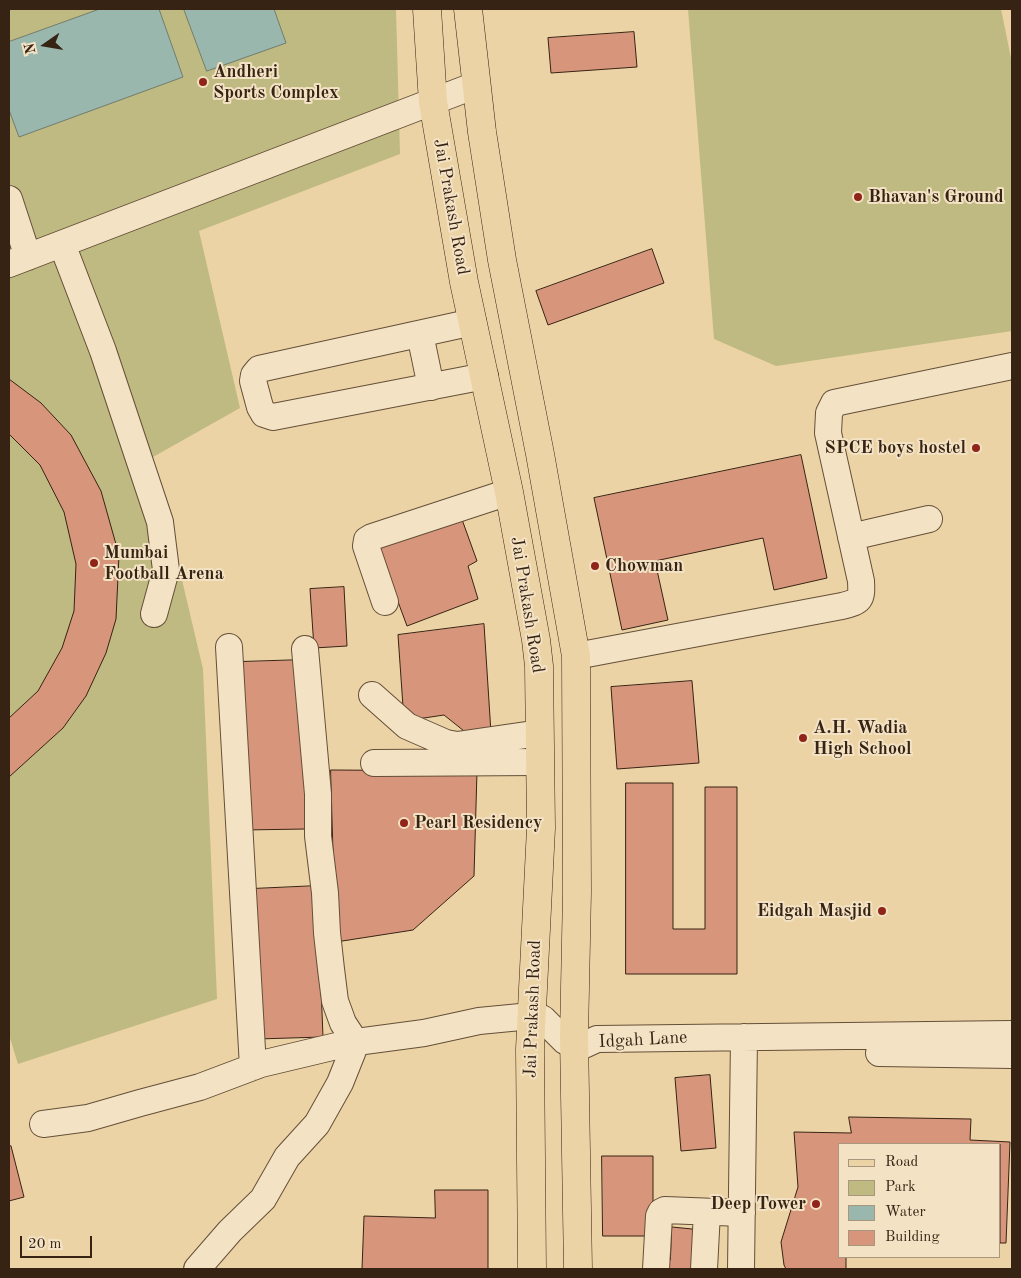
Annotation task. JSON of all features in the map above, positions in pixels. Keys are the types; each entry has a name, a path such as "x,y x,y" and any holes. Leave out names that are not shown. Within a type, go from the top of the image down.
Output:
{"main road":[{"name":"Jai Prakash Road","path":"427,9 433,102 464,282 509,492 539,666 541,828 530,1058 532,1269"},
{"path":"468,9 482,132 502,260 540,454 576,656 579,1046 578,1269"}],"street":[{"path":"9,199 18,261 476,85"},
{"path":"62,244 102,351 160,522 166,570 154,614"},
{"path":"473,322 259,369 254,375 253,381 260,407 264,414 273,417 485,376"},
{"path":"420,334 431,386"},
{"path":"576,656 854,603 862,596 861,581 828,434 829,413 834,403 1012,366"},
{"path":"385,602 366,546 367,540 509,492"},
{"path":"851,537 929,520"},
{"path":"229,646 253,1067"},
{"path":"305,650 318,794 318,836 325,893 326,933 335,1001 343,1023 356,1043"},
{"path":"372,695 406,726 446,743 457,744 540,733"},
{"path":"374,763 540,762"},
{"path":"43,1124 88,1118 200,1087 270,1062 356,1043 424,1033 478,1022 531,1016 542,1019 564,1041 579,1046"},
{"path":"197,1269 230,1231 263,1199 287,1157 317,1124 340,1083 356,1043"},
{"path":"741,1269 744,1044"},
{"name":"Idgah Lane","path":"579,1046 597,1052 744,1044 1011,1044"},
{"path":"656,1269 660,1212 665,1210 742,1213"},
{"path":"704,1269 707,1212"}],"green space":[{"path":"9,9 396,9 400,154 199,231 240,408 153,457 203,669 217,999 18,1064 9,1035"},
{"name":"Bhavan's Ground","path":"688,9 1001,9 1012,63 1012,331 776,366 714,339"}],"water":[{"path":"100,9 159,9 183,77 19,137 9,110 9,42"},
{"path":"184,9 274,9 286,43 207,71"}],"building":[{"path":"634,32 637,67 551,73 548,38"},
{"path":"652,249 664,283 548,325 536,291"},
{"path":"9,379 41,403 71,435 101,491 119,555 116,619 106,653 86,696 63,728 9,777 9,718 38,691 62,648 74,611 76,564 64,512 40,465 9,434"},
{"path":"801,455 827,578 774,590 763,538 655,561 668,620 622,630 594,498"},
{"path":"460,514 477,561 468,566 478,599 407,626 377,545"},
{"path":"344,587 347,646 314,648 310,589"},
{"path":"484,624 491,733 469,735 444,715 404,721 398,635"},
{"path":"302,660 306,829 243,830 239,662"},
{"path":"692,681 699,763 617,769 611,687"},
{"name":"Pearl Residency","path":"331,770 477,771 474,876 413,930 336,942"},
{"path":"626,783 673,783 673,929 705,929 705,787 737,787 737,974 626,974"},
{"path":"317,886 323,1037 257,1039 251,889"},
{"path":"710,1075 716,1148 681,1151 675,1078"},
{"name":"Deep Tower","path":"849,1117 971,1119 970,1140 1010,1142 1006,1243 1001,1243 1001,1143 838,1143 838,1258 846,1258 846,1269 786,1269 781,1242 798,1187 794,1132 851,1133"},
{"path":"11,1146 24,1197 9,1201 9,1147"},
{"path":"602,1156 653,1156 653,1236 603,1236"},
{"path":"435,1190 488,1190 488,1269 362,1269 364,1216 435,1218"},
{"path":"672,1227 702,1230 699,1269 658,1269 659,1259 670,1260"}],"place":[{"name":"Andheri Sports Complex","path":"203,82"},
{"name":"Bhavan's Ground","path":"858,197"},
{"name":"SPCE boys hostel","path":"976,448"},
{"name":"Mumbai Football Arena","path":"94,563"},
{"name":"Chowman","path":"595,566"},
{"name":"A.H. Wadia High School","path":"803,738"},
{"name":"Pearl Residency","path":"404,823"},
{"name":"Eidgah Masjid","path":"882,911"},
{"name":"Deep Tower","path":"816,1204"}]}
